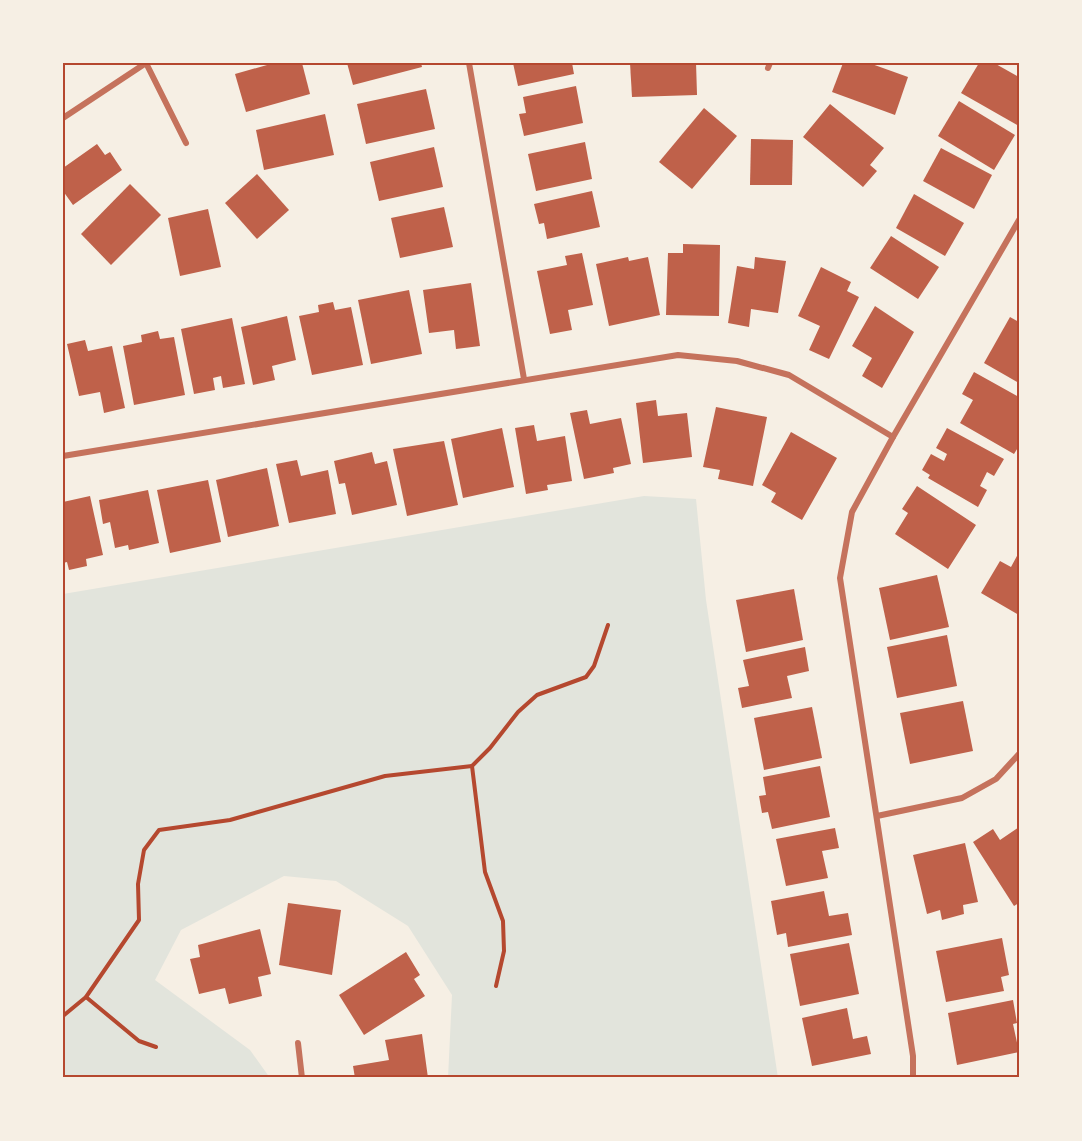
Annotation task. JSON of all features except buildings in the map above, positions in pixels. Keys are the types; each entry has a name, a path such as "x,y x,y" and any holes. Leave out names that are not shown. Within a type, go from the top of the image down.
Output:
{"street":[{"path":"63,118 146,63 186,143"},
{"path":"469,63 524,380"},
{"path":"913,1078 913,1056 840,578 852,512 892,437 1019,220"},
{"path":"63,456 678,355 738,361 789,375 892,437"},
{"path":"877,816 962,798 996,779 1019,754"},
{"path":"298,1043 302,1078"}],"path":[{"path":"63,1016 86,997 139,920 138,884 144,850 159,830 231,820 385,776 471,766 490,748 518,712 537,695 586,677 594,666 608,625"},
{"path":"471,766 485,872 503,921 504,951 496,986"},
{"path":"86,997 139,1041 156,1047"}],"shaded area":[{"path":"644,496 696,499 706,600 778,1078 448,1078 452,995 408,926 336,881 284,876 181,930 155,980 250,1050 270,1078 63,1078 63,594"}]}
